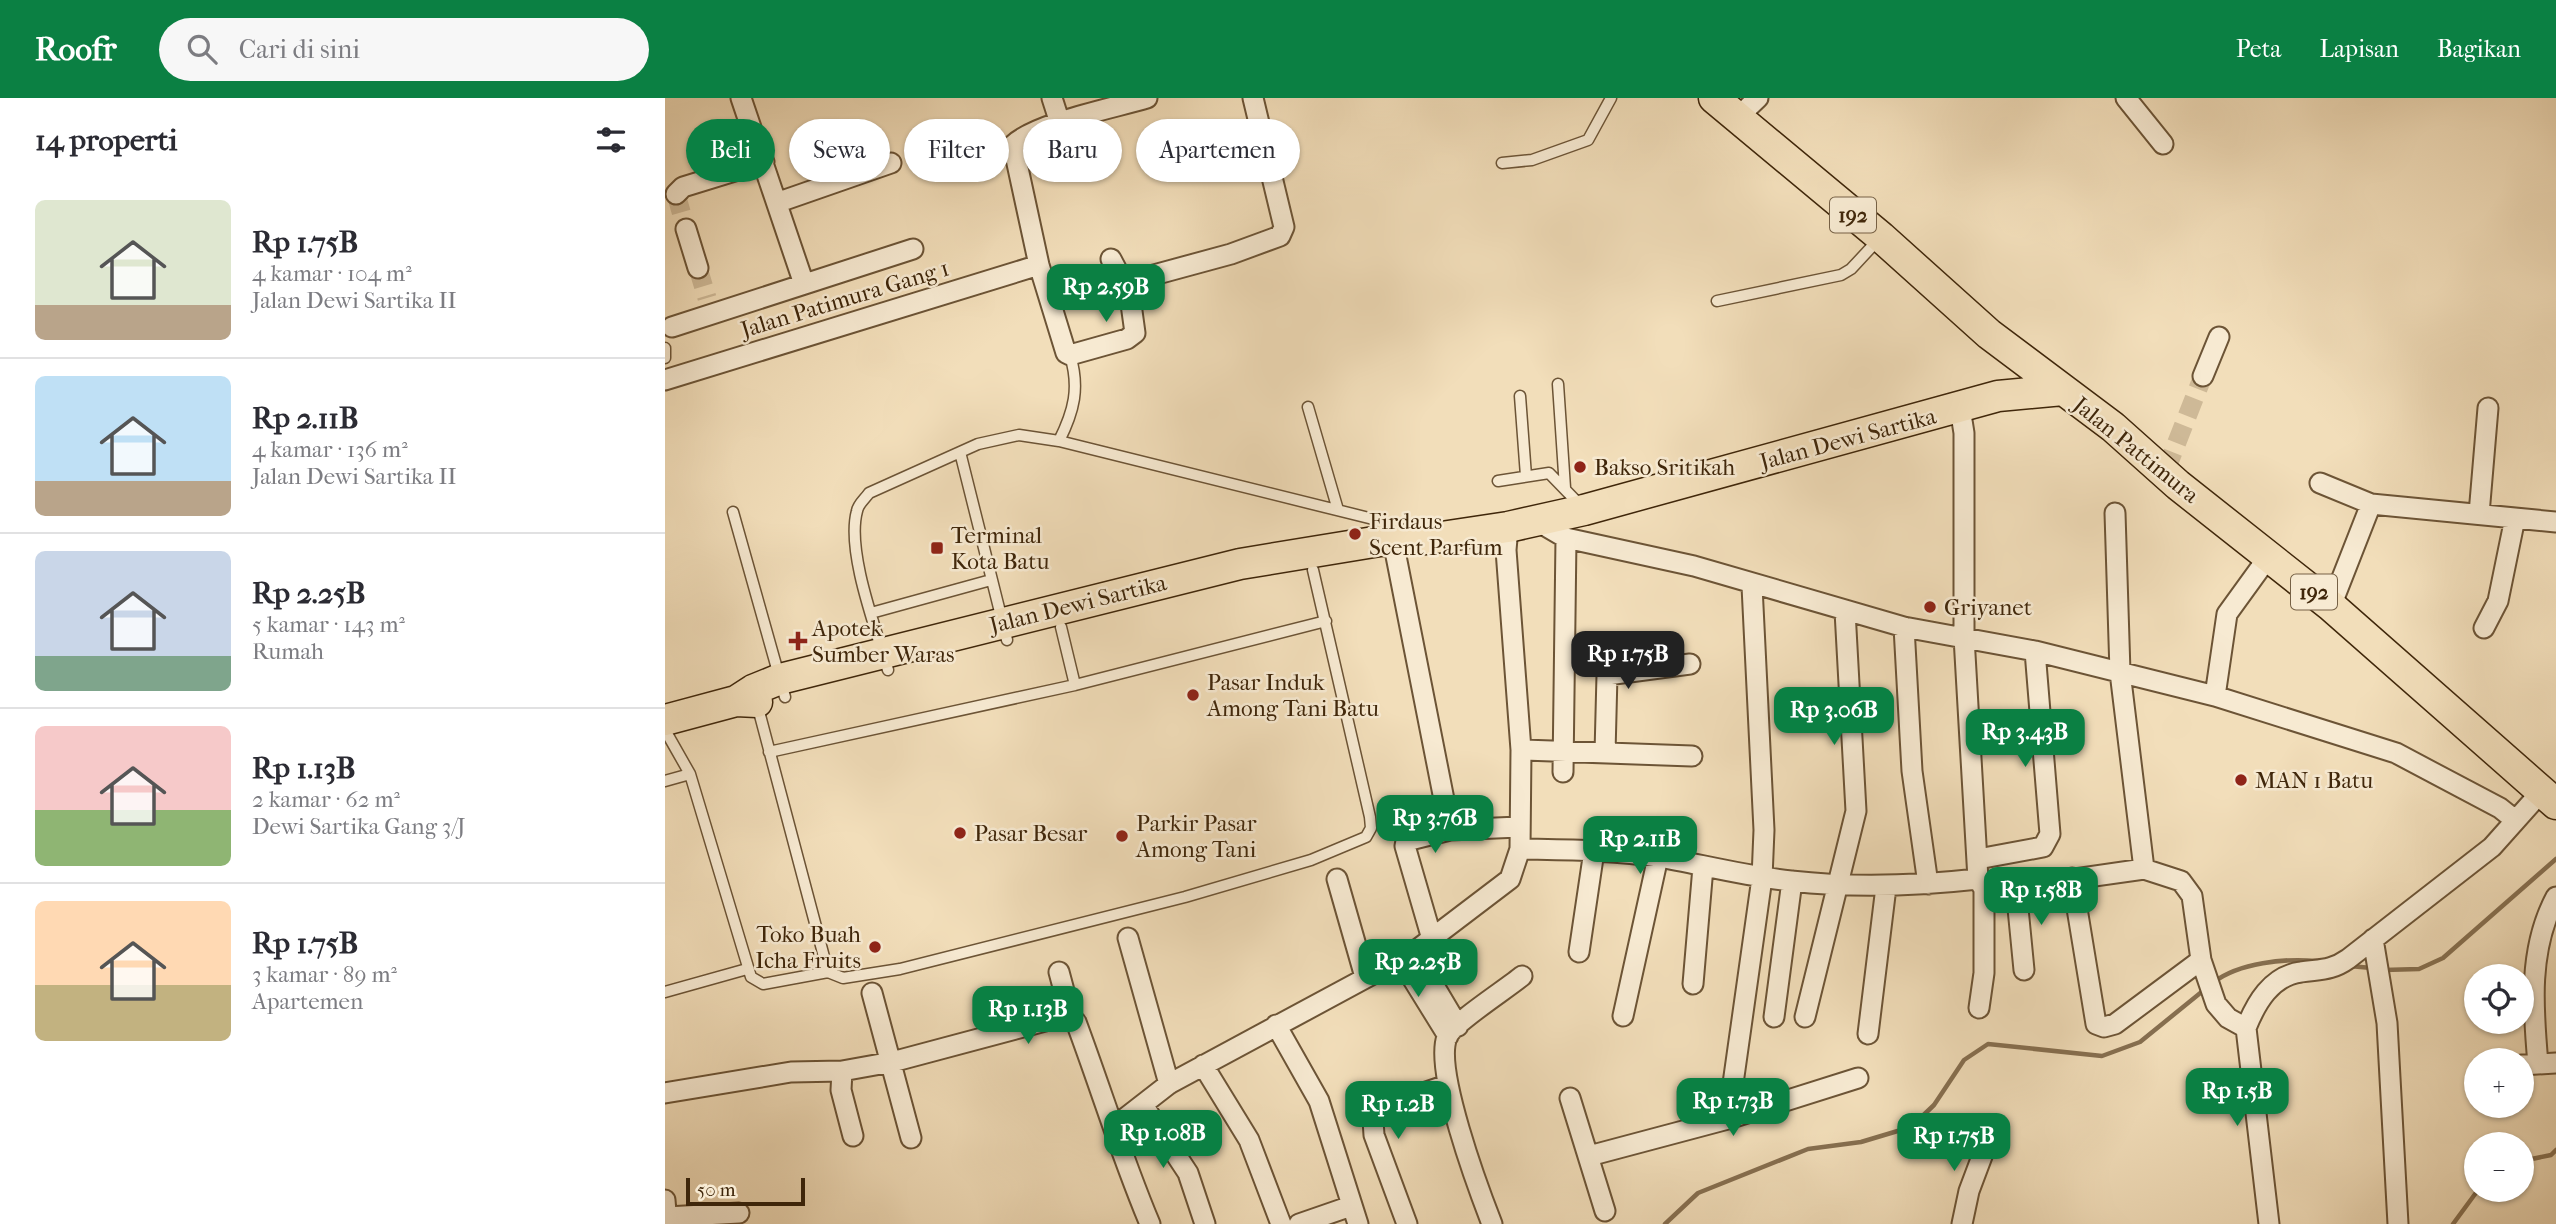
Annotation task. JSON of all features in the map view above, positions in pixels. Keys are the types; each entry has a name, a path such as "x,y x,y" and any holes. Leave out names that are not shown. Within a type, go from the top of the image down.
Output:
{"main road":[{"name":"Jalan Pattimura","path":"1714,98 1881,237 1989,334 2113,427 2331,606 2524,808"},
{"path":"1959,408 1994,382 2000,371 2002,353 1989,334"},
{"name":"Jalan Dewi Sartika","path":"665,720 885,661 1243,573 1380,541 1428,539 1508,527 1537,520 1575,499 1959,408 1998,396 2063,390"},
{"name":"Jalan Dewi Sartika","path":"1004,631 1061,627 1243,573 1313,570 1396,556 1428,539"}],"street":[{"path":"741,98 749,119"},
{"path":"1052,98 1059,119"},
{"path":"1074,119 1147,98"},
{"path":"1111,259 1121,278 1128,282 1231,254 1283,232 1254,98"},
{"path":"1736,119 1758,98"},
{"path":"2126,98 2163,144"},
{"path":"1023,136 1013,145 1039,265 1066,352 1071,358 1127,339 1135,333 1128,282"},
{"path":"779,202 891,163"},
{"path":"676,194 683,187 699,182"},
{"path":"772,182 804,284"},
{"path":"686,229 698,268"},
{"path":"671,327 710,306 804,284 913,249"},
{"name":"Jalan Patimura Gang 1","path":"665,380 1039,265"},
{"path":"2203,376 2219,337"},
{"path":"1959,408 1964,433 1964,637 1985,973 1979,1008"},
{"path":"2479,514 2488,408"},
{"path":"2320,483 2371,504 2556,522"},
{"path":"2331,606 2371,504"},
{"path":"2115,513 2120,672 2144,869"},
{"path":"2484,628 2498,601 2515,518"},
{"path":"1537,520 1566,538 1694,566 1752,586 1904,627 2035,651 2215,696 2396,753 2524,808 2492,847 2341,964 2297,972 2275,982 2260,999 2246,1028 2269,1224"},
{"path":"1115,1126 1169,1084 1408,956 1510,879 1520,849 1521,750 1506,550 1508,527"},
{"path":"1563,772 1566,538"},
{"path":"1396,556 1450,830"},
{"path":"2215,696 2227,614 2269,556"},
{"path":"1728,1119 1762,878 1763,798 1752,586"},
{"path":"1805,1017 1835,894 1840,885 1857,797 1845,611"},
{"path":"1904,627 1912,771 1927,884"},
{"path":"1978,859 2043,847 2050,834 2035,651"},
{"path":"1605,753 1608,675 1611,672 1690,664"},
{"path":"1521,750 1692,756"},
{"path":"1431,939 1405,843 1450,830 1519,827"},
{"path":"1520,849 1594,851 1658,857 1762,878 1886,887 1981,884 2016,888 2144,869 2181,881 2188,888 2201,960 2216,1004 2228,1018 2246,1028"},
{"path":"1579,952 1594,851"},
{"path":"1623,1016 1658,857"},
{"path":"1693,984 1703,867"},
{"path":"2072,878 2096,1024 2104,1027 2115,1024 2201,960"},
{"path":"1336,879 1365,977"},
{"path":"1774,1017 1791,881"},
{"path":"1868,1034 1886,887"},
{"path":"2016,888 2024,970"},
{"path":"2538,1064 2533,998 2535,979 2540,934 2556,897"},
{"path":"1128,938 1169,1084"},
{"path":"2373,939 2388,1023 2399,1224"},
{"path":"1408,956 1453,1031"},
{"path":"1059,972 1071,1017 1076,1022 1115,1126 1126,1167 1150,1224"},
{"path":"1488,1223 1447,1085 1444,1055 1453,1031 1522,976"},
{"path":"872,993 911,1138"},
{"path":"665,1093 791,1072 842,1071 892,1062 1064,1016 1071,1017"},
{"path":"1276,1025 1319,1101 1354,1215 1299,1224"},
{"path":"1203,1065 1249,1140 1280,1224"},
{"path":"842,1071 841,1090 853,1136"},
{"path":"1589,1156 1728,1119 1858,1078"},
{"path":"1407,1224 1374,1135 1373,1119 1380,1108 1447,1085"},
{"path":"1570,1098 1605,1211"},
{"path":"1143,1105 1188,1173 1205,1224"},
{"path":"1962,1224 1969,1191 1990,1135"},
{"path":"667,1214 739,1213"}],"lane":[{"path":"1502,163 1532,160 1588,140 1611,98"},
{"path":"1717,301 1841,275 1851,269 1881,237"},
{"path":"665,348 665,358"},
{"path":"1059,441 1071,418 1077,391 1071,358"},
{"path":"1558,384 1575,499"},
{"path":"1520,396 1526,476"},
{"path":"1308,407 1338,510"},
{"path":"885,661 859,569 855,525 857,508 869,493 978,444 1019,435 1059,441 1338,510 1428,539"},
{"path":"960,452 1004,631"},
{"path":"1498,481 1549,473 1575,499"},
{"path":"733,512 769,752 828,972"},
{"path":"665,730 690,774 737,923 747,969 755,982 763,984 828,972 843,978 900,970 1185,897 1311,860 1366,837 1371,828 1370,817 1313,570"},
{"path":"871,613 991,580"},
{"path":"769,752 1075,685 1326,621"},
{"path":"1061,627 1075,685"},
{"path":"665,781 690,774"},
{"path":"665,992 747,969"}],"waterway":[{"path":"2384,970 2419,969 2443,958 2556,859"},
{"path":"2214,982 2236,970 2263,963 2316,961"},
{"path":"2349,966 2372,968"},
{"path":"1665,1224 1698,1193 1808,1149 1861,1142 1911,1127 1934,1105 1964,1060 1988,1044 2102,1056 2140,1042 2204,990"},
{"path":"2534,1159 2551,1155 2556,1150"},
{"path":"2453,1224 2469,1202"}],"tunnel":[{"path":"676,194 686,229"},
{"path":"698,268 707,298"},
{"path":"2166,470 2203,376"}],"place":[{"name":"Bakso Sritikah","path":"1580,467"},
{"name":"Firdaus Scent Parfum","path":"1355,534"},
{"name":"Terminal Kota Batu","path":"937,548"},
{"name":"Griyanet","path":"1930,607"},
{"name":"Apotek Sumber Waras","path":"798,641"},
{"name":"Pasar Induk Among Tani Batu","path":"1193,695"},
{"name":"MAN 1 Batu","path":"2241,780"},
{"name":"Pasar Besar","path":"960,833"},
{"name":"Parkir Pasar Among Tani","path":"1122,836"},
{"name":"Toko Buah Icha Fruits","path":"875,947"}]}
